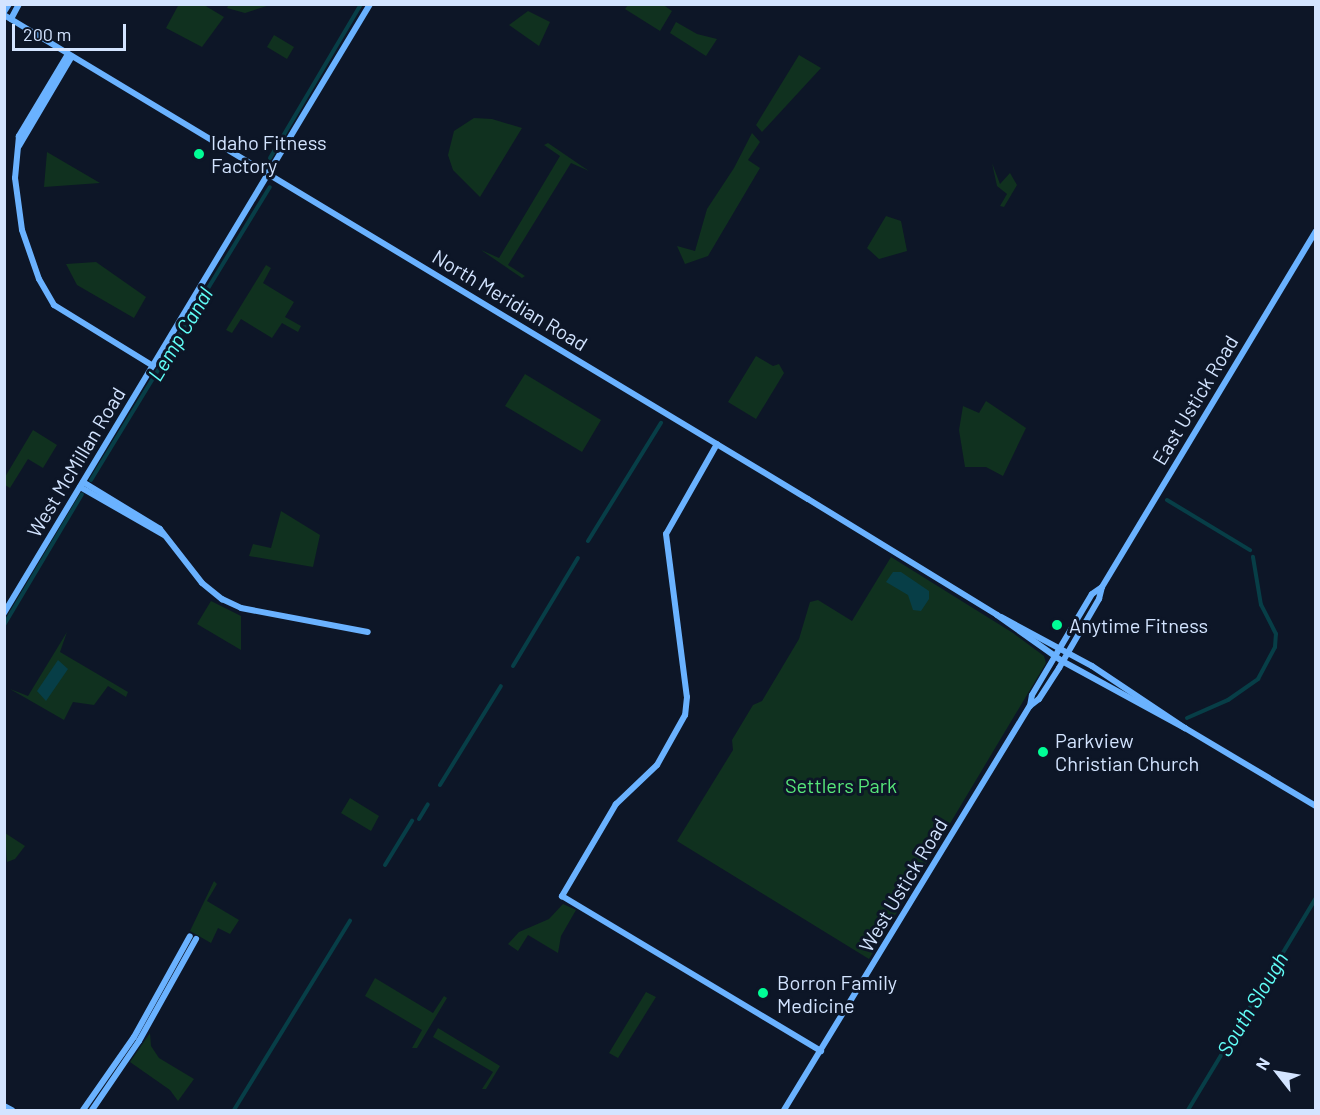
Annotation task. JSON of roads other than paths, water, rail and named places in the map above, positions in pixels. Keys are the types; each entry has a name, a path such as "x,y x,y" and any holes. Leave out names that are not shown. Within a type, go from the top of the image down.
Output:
{"main road":[{"path":"7,16 9,4"},
{"path":"7,16 19,4"},
{"name":"West McMillan Road","path":"4,613 370,4"},
{"name":"North Meridian Road","path":"7,16 997,615 1067,652 1164,716"},
{"path":"70,55 19,136 16,155 16,199 22,230 36,271 54,305 153,366"},
{"name":"East Ustick Road","path":"1067,652 1099,599 1102,587 1316,231"},
{"path":"717,444 666,534 687,697 685,715 657,765 616,804 561,896 821,1051"},
{"path":"82,484 165,535 202,583 233,605 368,632"},
{"name":"East Ustick Road","path":"1055,656 1092,594 1102,587"},
{"name":"North Meridian Road","path":"997,615 1062,661 1164,716 1316,806"},
{"name":"West Ustick Road","path":"1030,706 1039,699 1067,652"},
{"name":"West Ustick Road","path":"784,1110 1030,706 1032,695 1055,656"},
{"path":"83,1110 129,1045 193,938 142,1035 92,1110"},
{"path":"4,1106 12,1110"}],"waterway":[{"name":"Lemp Canal","path":"270,158 361,4"},
{"name":"Lemp Canal","path":"91,480 270,187"},
{"path":"588,541 661,423"},
{"name":"Lemp Canal","path":"4,625 82,494"},
{"path":"1167,500 1250,550"},
{"path":"1187,718 1228,700 1258,679 1275,647 1276,634 1261,605 1253,557"},
{"path":"513,666 578,558"},
{"path":"440,785 501,686"},
{"path":"419,819 428,804"},
{"path":"385,865 412,821"},
{"name":"South Slough","path":"1188,1110 1316,898"},
{"path":"234,1110 350,921"}],"place":[{"name":"Idaho Fitness Factory","path":"199,154"},
{"name":"Anytime Fitness","path":"1057,625"},
{"name":"Parkview Christian Church","path":"1043,752"},
{"name":"Borron Family Medicine","path":"763,993"}],"park label":[{"name":"Settlers Park","path":"841,785"}]}
